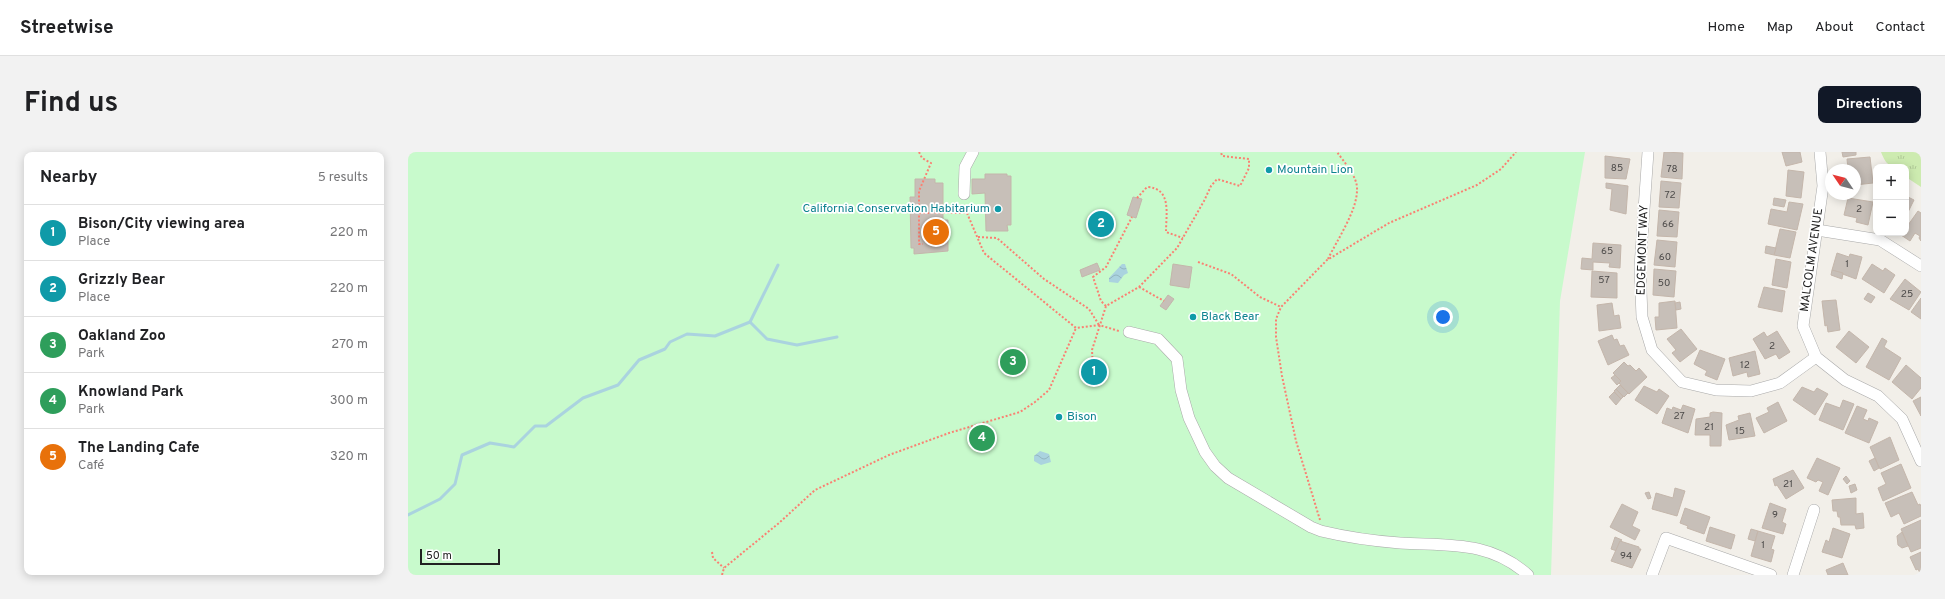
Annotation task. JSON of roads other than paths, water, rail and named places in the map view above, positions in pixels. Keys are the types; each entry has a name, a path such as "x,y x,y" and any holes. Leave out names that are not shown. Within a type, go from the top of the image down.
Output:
{"street":[{"path":"964,194 964,167 973,152"},
{"name":"EDGEMONT WAY","path":"1648,152 1640,267 1642,317 1652,350 1682,382 1716,390 1750,391 1780,383 1816,356"},
{"name":"MALCOLM AVENUE","path":"1820,152 1823,186 1803,326 1816,356 1846,380 1878,396 1898,414 1902,419 1921,461"},
{"path":"1817,230 1880,240 1921,266"},
{"path":"1128,332 1152,336 1158,339 1177,359 1181,390 1189,418 1205,452 1215,466 1228,478 1311,527 1324,532 1399,543 1463,545 1500,557 1518,566 1528,575"},
{"path":"1793,575 1814,510"},
{"path":"1652,575 1666,538 1772,575"}],"water":[{"path":"1122,264 1125,264 1128,273 1124,275 1118,283 1109,282 1109,278"},
{"path":"1040,451 1049,454 1051,462 1041,465 1034,461 1034,456"}],"waterway":[{"path":"750,322 778,265"},
{"path":"408,515 440,499 455,484 462,455 490,443 514,447 535,426 546,426 583,398 618,385 639,360 665,349 670,342 687,334 715,336 750,322 767,339 797,345 837,337"}],"place":[{"name":"Mountain Lion","path":"1269,170"},
{"name":"California Conservation Habitarium","path":"998,209"},
{"name":"Grizzly Bear","path":"1101,224"},
{"name":"The Landing Cafe","path":"936,232"},
{"name":"Black Bear","path":"1193,317"},
{"name":"Oakland Zoo","path":"1013,362"},
{"name":"Bison/City viewing area","path":"1094,372"},
{"name":"Bison","path":"1059,417"},
{"name":"Knowland Park","path":"982,438"}]}
